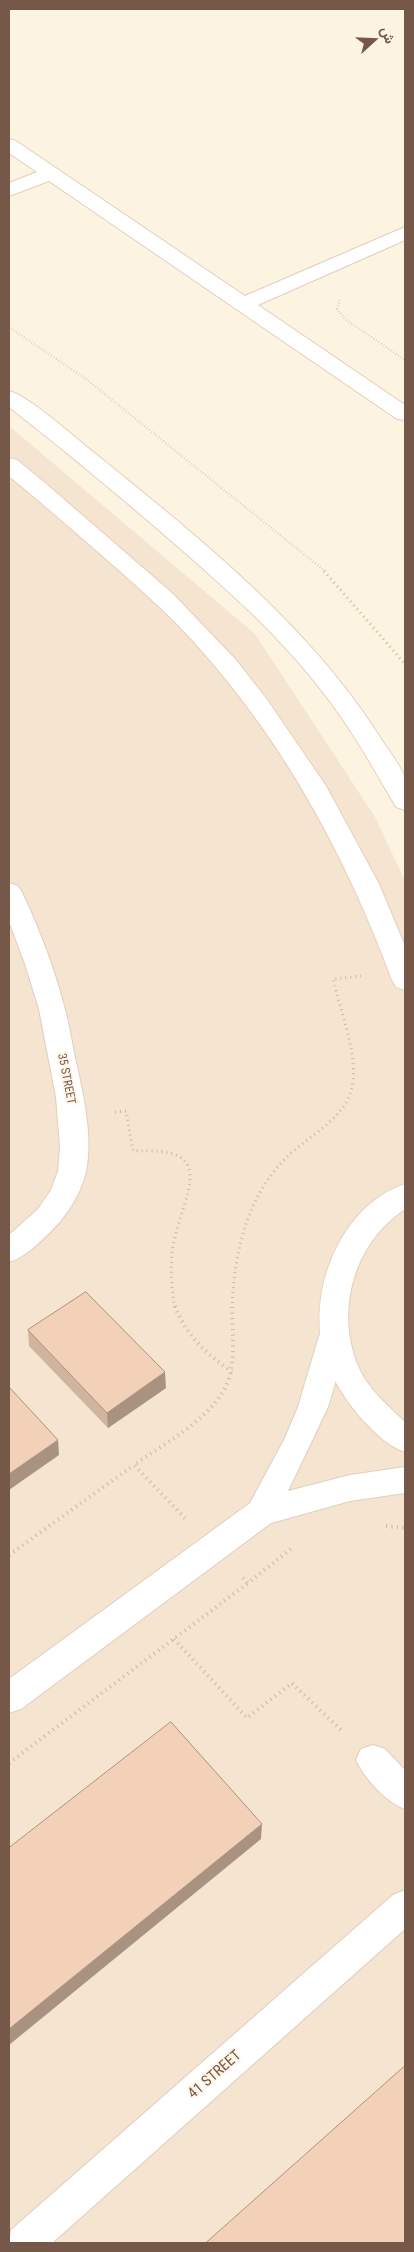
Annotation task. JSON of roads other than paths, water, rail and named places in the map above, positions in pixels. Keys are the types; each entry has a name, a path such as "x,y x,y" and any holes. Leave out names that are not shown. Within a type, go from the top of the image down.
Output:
{"street":[{"path":"9,145 18,162 50,174 405,414"},
{"path":"9,190 50,174"},
{"path":"244,304 405,233"},
{"path":"9,397 113,478 215,567 266,615 315,666 358,722 405,801"},
{"path":"9,465 142,578 192,626 237,677 279,733 322,801 354,857 386,925 404,975"},
{"name":"35 STREET","path":"9,892 36,958 52,1009 72,1114 74,1146 72,1172 61,1198 42,1223 9,1250"},
{"path":"261,1513 285,1469 313,1407 334,1336 334,1304 339,1272 353,1243 368,1224 404,1193"},
{"path":"334,1336 344,1368 361,1397 385,1423 405,1439"},
{"path":"9,1698 261,1513 349,1488 405,1480"},
{"path":"374,1760 405,1793"},
{"name":"41 STREET","path":"24,2243 405,1907"}]}
